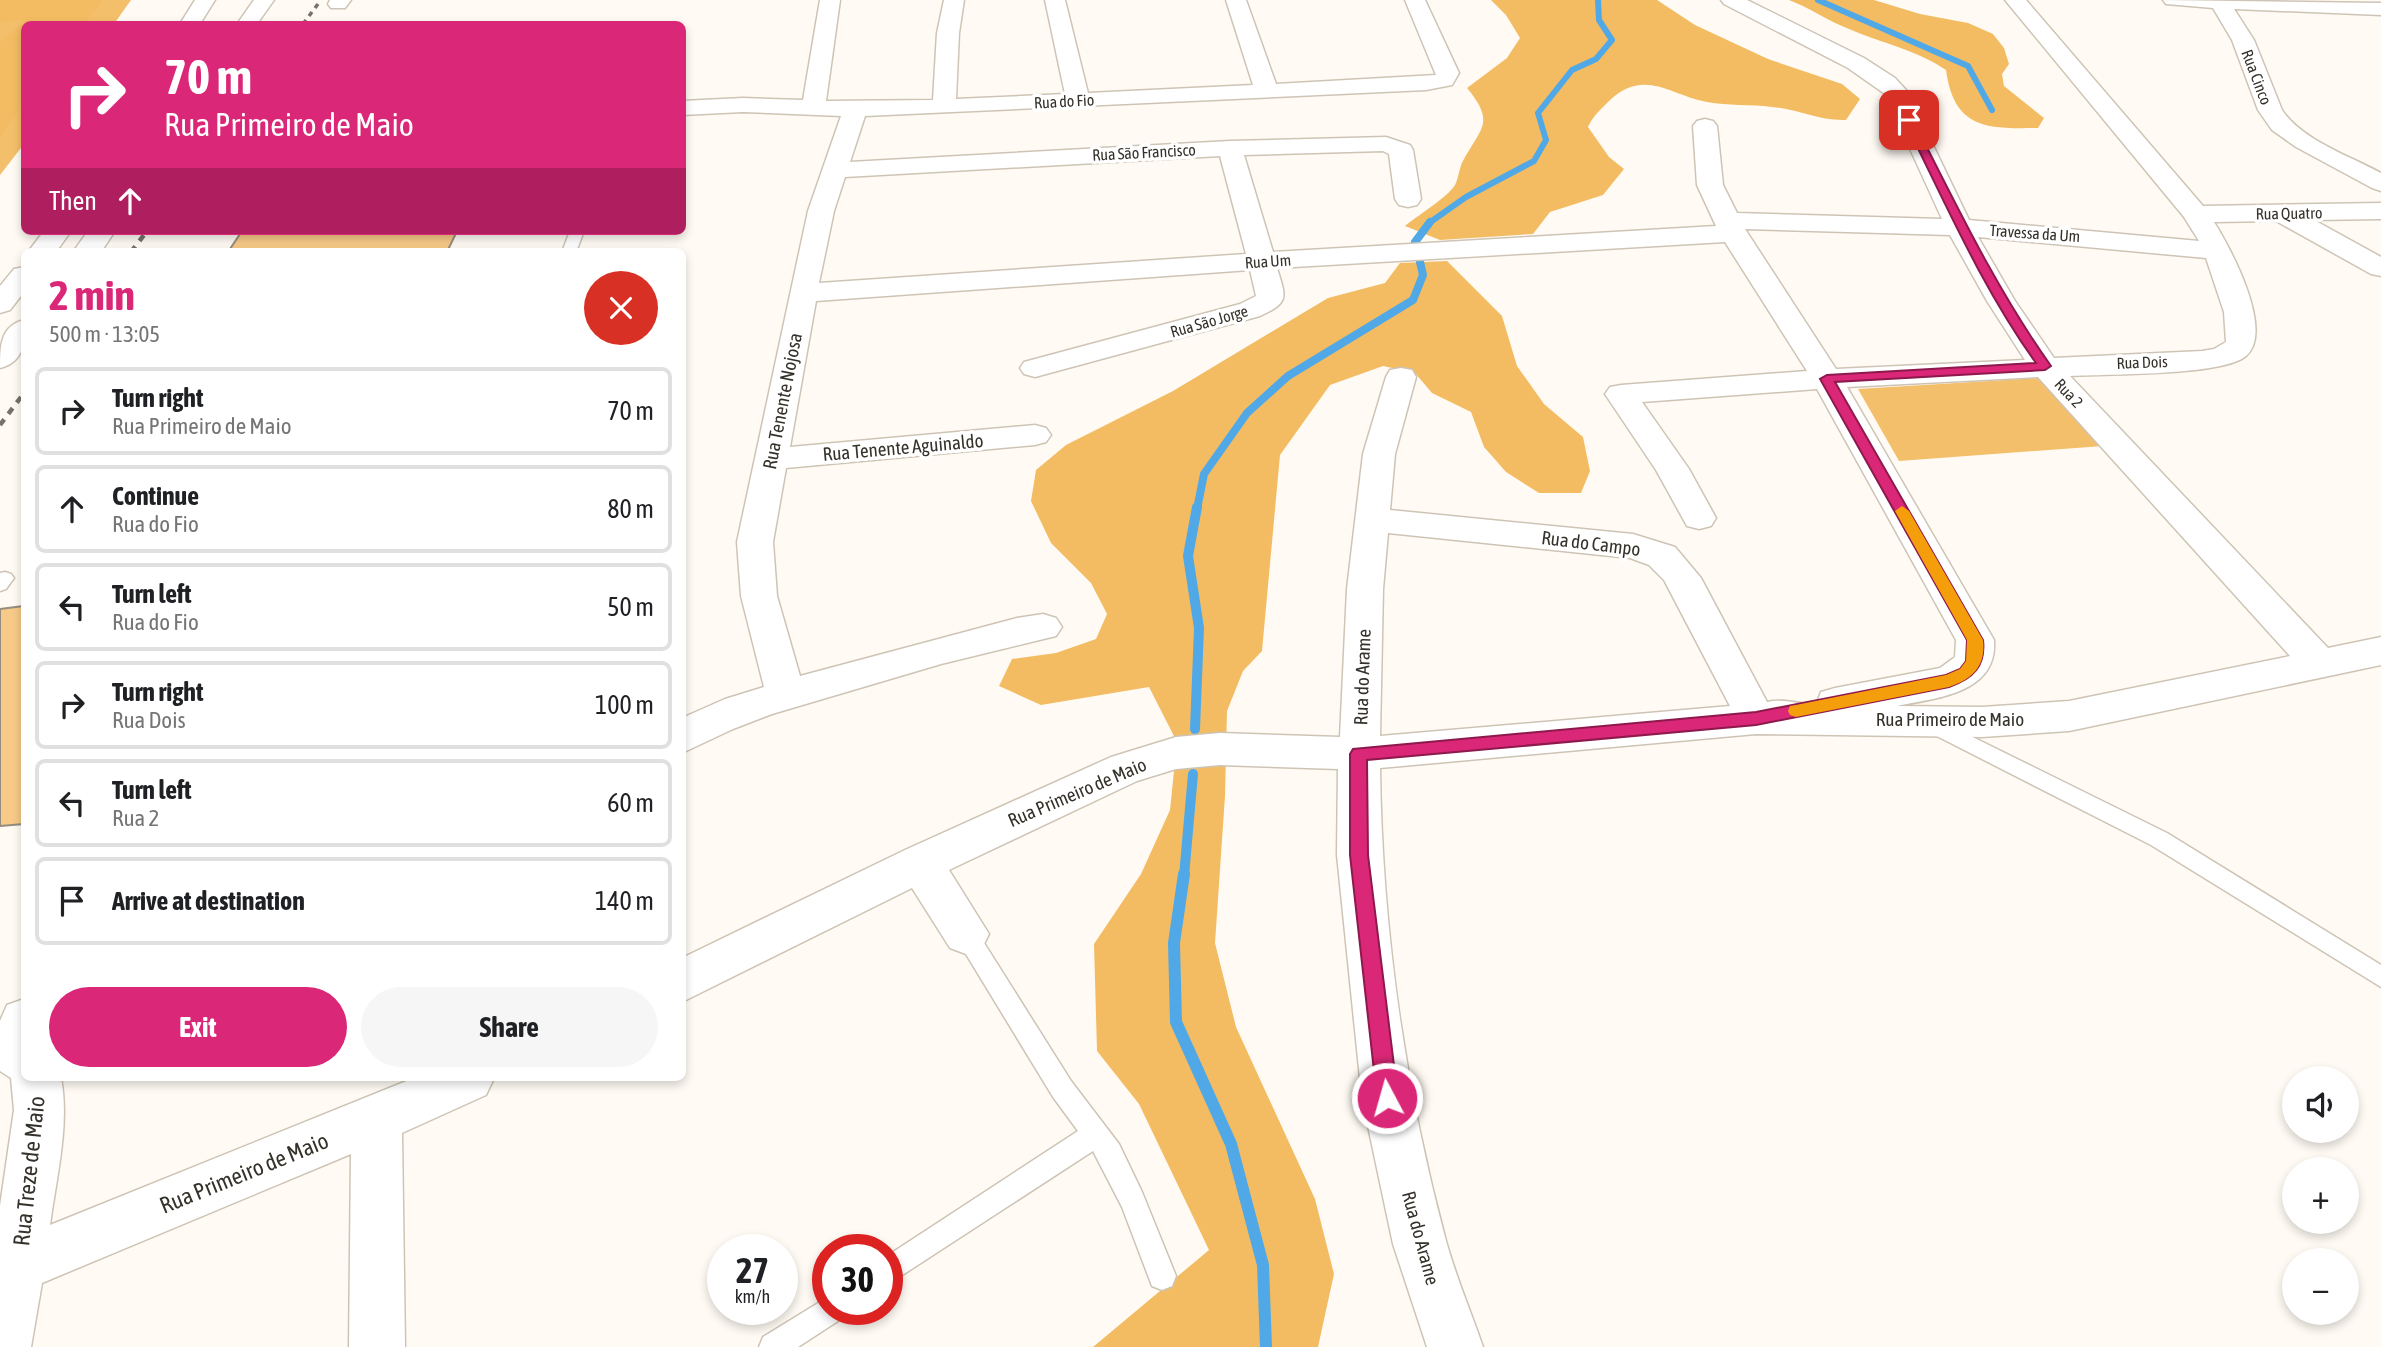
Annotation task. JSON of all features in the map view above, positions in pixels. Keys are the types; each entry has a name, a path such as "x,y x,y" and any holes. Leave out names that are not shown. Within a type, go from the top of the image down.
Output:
{"main road":[{"path":"192,21 205,0"},
{"path":"249,21 264,0"},
{"path":"814,106 830,0"},
{"path":"944,107 948,33 954,0"},
{"path":"1055,0 1078,100"},
{"path":"1236,0 1266,89"},
{"name":"Rua do Fio","path":"686,108 814,106 855,109 1078,100 1173,122 1266,89 1444,80 1448,73 1415,0"},
{"name":"Rua 2","path":"1731,0 1856,63 1895,91 1961,227 2017,328 2045,366 2320,664"},
{"name":"Rua Dois","path":"1699,518 1672,469 1621,394 2045,366 2202,360 2220,358 2234,351 2241,343 2242,333 2217,251 2196,214 2015,0"},
{"path":"2173,0 2381,9"},
{"name":"Rua Cinco","path":"2218,1 2243,40 2270,110 2280,125 2305,142 2381,183"},
{"name":"Rua Tenente Nojosa","path":"786,696 759,596 755,542 821,211 855,109"},
{"name":"Rua São Francisco","path":"836,170 1173,122 1230,148 1393,145 1401,150 1404,159 1408,199"},
{"path":"1705,126 1710,185 1730,227 1827,379 1975,640 1977,652 1974,664 1965,673 1949,681 1756,719"},
{"name":"Rua São Jorge","path":"1035,368 1261,306 1269,301 1271,295 1230,148"},
{"name":"Rua Quatro","path":"2196,214 2381,211"},
{"path":"2283,214 2381,268"},
{"name":"Travessa da Um","path":"1730,227 1961,227 2096,237 2217,251"},
{"name":"Rua Um","path":"803,293 1730,227"},
{"path":"0,304 21,279"},
{"path":"0,359 21,333"},
{"name":"Rua do Arame","path":"1401,377 1379,454 1372,520 1366,589 1359,754 1359,855 1387,1098 1420,1244 1455,1347"},
{"name":"Rua Tenente Aguinaldo","path":"771,459 1035,435"},
{"name":"Rua do Campo","path":"1372,520 1633,546 1662,556 1688,587 1756,719"},
{"path":"686,735 703,724 786,696 992,636 1043,626"},
{"name":"Rua Primeiro de Maio","path":"686,980 920,863 1125,768 1176,753 1220,749 1359,754 1756,719 1982,722 2069,716 2381,651"},
{"path":"920,863 966,934"},
{"name":"Rua Treze de Maio","path":"3,1347 19,1265 34,1147 39,1089 35,1081"},
{"name":"Rua Primeiro de Maio","path":"19,1265 377,1119 462,1081"},
{"path":"377,1119 377,1347"}],"lane":[{"path":"1924,722 2159,839 2381,977"},
{"path":"966,934 1062,1088 1110,1153 1133,1201 1162,1276"},
{"path":"903,1261 1097,1134"},
{"path":"773,1347 812,1321"}],"shaded area":[{"path":"0,0 131,0 116,21 21,21 21,148 0,175"},
{"path":"0,0 102,0 86,21 0,22"},
{"path":"1491,0 1657,0 1695,25 1768,59 1842,84 1860,99 1846,120 1836,120 1782,108 1707,102 1657,86 1633,86 1608,102 1588,127 1609,157 1624,169 1603,195 1550,212 1533,234 1440,240 1405,226 1439,201 1455,185 1462,162 1483,124 1481,109 1467,88 1507,58 1520,38 1506,15"},
{"path":"1789,0 1874,0 1920,14 1968,23 1993,34 2004,48 2009,64 2002,74 2004,86 2044,118 2038,128 2003,128 1976,121 1965,115 1957,104 1946,70 1923,57 1841,26"},
{"path":"21,24 21,108 0,137 0,42"},
{"path":"1447,261 1502,316 1517,366 1544,404 1583,437 1590,471 1581,493 1539,493 1506,472 1484,447 1471,412 1432,393 1415,373 1383,366 1330,385 1280,455 1262,651 1243,671 1227,711 1225,796 1215,943 1236,1027 1315,1199 1334,1274 1318,1347 1093,1347 1209,1250 1139,1104 1097,1051 1094,944 1141,874 1170,810 1177,742 1149,687 1041,705 999,686 1012,659 1056,653 1096,639 1107,614 1091,583 1051,543 1031,501 1036,470 1066,445 1173,391 1328,298 1385,283 1400,263"},
{"path":"2040,378 2103,446 1899,461 1858,389"}],"building":[{"path":"239,235 455,235 449,248 231,248"},
{"path":"21,606 21,824 0,826 0,609"}],"waterway":[{"path":"1430,223 1466,197 1534,161 1546,140 1538,113 1572,70 1596,59 1612,40 1599,20 1598,0"},
{"path":"1818,0 1968,66 1992,110"},
{"path":"1415,242 1430,223"},
{"path":"1197,509 1204,474 1247,413 1288,376 1413,300 1423,275 1420,262"},
{"path":"1195,729 1199,628 1188,556 1197,507"},
{"path":"1184,876 1193,774"},
{"path":"1184,874 1174,943 1176,1022 1231,1144 1263,1265 1266,1347"}],"railway":[{"path":"305,21 321,0"},
{"path":"134,248 144,235"},
{"path":"0,425 21,397"}],"slow traffic":[{"path":"1796,711 1949,681 1965,673 1974,664 1977,652 1975,640 1902,511"}],"route":[{"path":"1387,1098 1359,855 1359,754 1756,719 1949,681 1965,673 1974,664 1977,652 1975,640 1827,379 2045,366 2017,328 1987,276 1909,120"}]}
